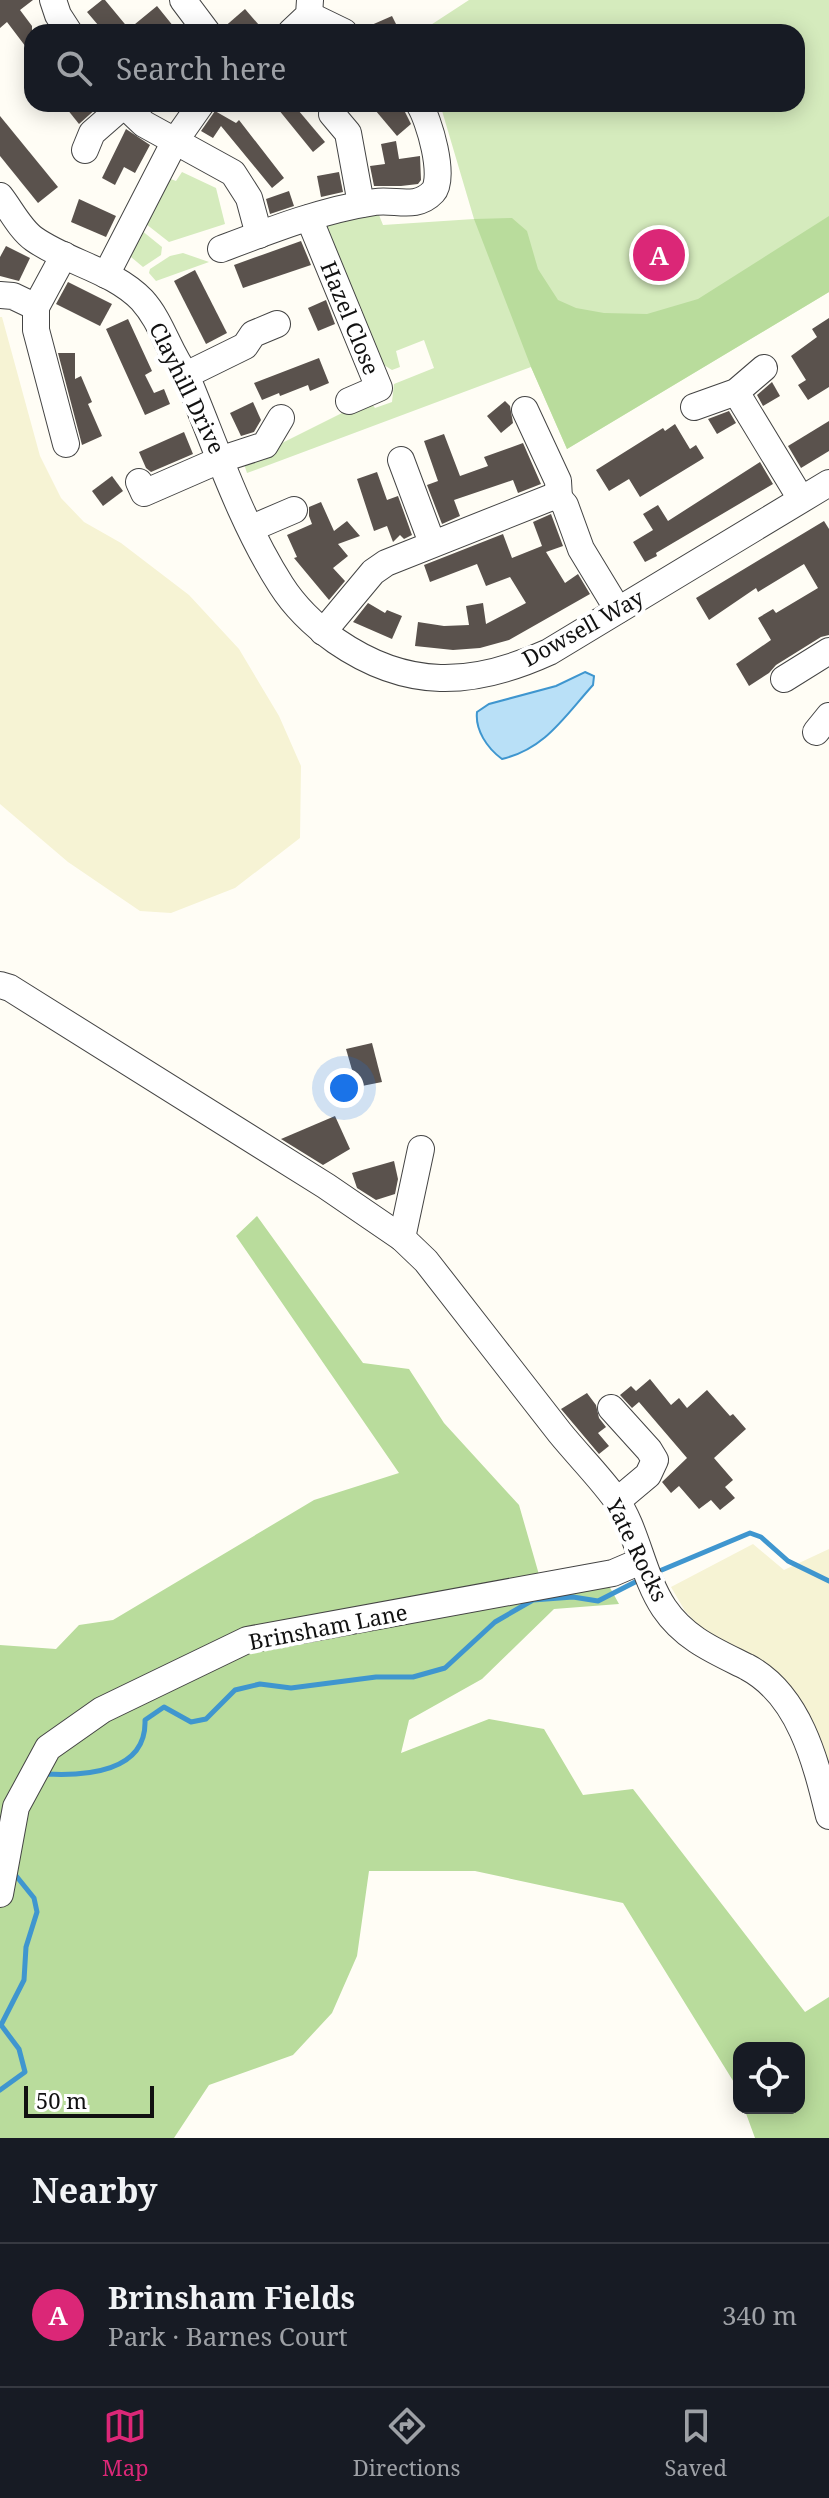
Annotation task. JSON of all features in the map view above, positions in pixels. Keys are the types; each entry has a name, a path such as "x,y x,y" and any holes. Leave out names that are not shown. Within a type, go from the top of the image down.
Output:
{"street":[{"path":"53,0 64,24"},
{"path":"183,0 201,24"},
{"path":"303,16 324,24"},
{"path":"85,150 92,133 115,112"},
{"path":"132,112 144,124 233,173 249,198 259,235"},
{"path":"106,275 175,141 195,112"},
{"path":"221,249 336,209 380,201 421,202 438,186 439,171 425,112"},
{"path":"332,114 348,133 361,204"},
{"name":"Clayhill Drive","path":"0,196 22,229 36,240 106,275 142,300 158,321 176,362 186,375 223,463"},
{"name":"Hazel Close","path":"309,218 386,379 379,388 349,401"},
{"path":"64,255 36,307 39,349 66,444"},
{"path":"0,295 13,296 36,307"},
{"path":"186,375 245,346 253,334 277,324"},
{"path":"694,407 736,392 764,368"},
{"path":"736,392 801,499"},
{"path":"525,410 558,481 559,498 565,505 581,549 618,610"},
{"path":"139,482 144,493 265,445 281,418"},
{"path":"401,460 432,543"},
{"name":"Dowsell Way","path":"223,463 282,586 300,609 323,632 358,656 383,669 414,676 465,677 521,665 549,652 829,483"},
{"path":"323,632 373,572 386,563 552,497 559,498"},
{"path":"252,528 294,510"},
{"path":"784,679 829,651"},
{"name":"Yate Rocks","path":"0,985 10,988 326,1186 402,1238 426,1261 617,1501 664,1608 682,1630 705,1648 750,1669 767,1681 787,1703 802,1728 829,1816"},
{"path":"402,1238 421,1149"},
{"path":"611,1408 638,1436 655,1460 648,1475 617,1501"},
{"name":"Brinsham Lane","path":"0,1894 16,1807 48,1748 102,1710 247,1640 613,1573 641,1561"}],"shaded area":[{"path":"0,317 40,456 61,498 84,522 121,543 189,595 239,649 279,716 301,766 300,838 235,888 171,913 140,911 68,862 0,804"},
{"path":"753,1544 784,1570 829,1549 829,1769 809,1720 703,1630 685,1611 671,1587"}],"green space":[{"path":"469,0 829,0 829,292 567,449 531,367 247,473 242,458 282,443 362,403 372,404 375,408 392,402 394,384 434,368 424,340 396,351 400,367 392,370 379,362 325,224 377,210 383,225 474,219 442,112 805,112 805,24 432,24"},
{"path":"182,172 216,188 225,224 169,242 146,224 168,178 176,181"},
{"path":"829,216 829,292 567,449 531,367 474,219 512,218 527,231 538,269 558,300 576,308 604,313 647,314 698,299"},
{"path":"141,230 162,247 161,255 143,267 131,257"},
{"path":"183,253 209,262 156,281 149,273 150,269 170,256"},
{"path":"257,1216 363,1363 409,1369 444,1423 519,1505 544,1592 608,1584 619,1604 554,1609 482,1679 409,1720 401,1753 489,1719 544,1729 583,1795 633,1789 805,2012 829,1997 829,2138 755,2138 746,2114 805,2114 805,2042 733,2042 733,2081 623,1903 475,1871 369,1871 357,1956 332,2013 293,2055 209,2085 174,2138 0,2138 0,1645 56,1649 79,1625 113,1620 314,1500 399,1473 236,1236"}],"water":[{"path":"585,672 594,676 593,685 542,740 502,759 491,750 480,732 477,712 489,704 556,686"}],"building":[{"path":"0,0 33,0 20,10 30,24 24,24 24,44 7,22 0,28"},
{"path":"105,0 125,24 97,24 87,12"},
{"path":"157,6 172,24 135,24"},
{"path":"245,9 258,24 228,24"},
{"path":"392,16 396,24 374,24"},
{"path":"69,112 92,112 79,124"},
{"path":"214,112 236,123 239,120 284,178 272,188 221,126 213,138 201,131"},
{"path":"280,112 300,112 325,142 313,152"},
{"path":"377,112 405,112 411,124 397,136"},
{"path":"0,116 58,187 38,203 0,156"},
{"path":"126,129 150,145 135,173 124,167 115,185 102,178"},
{"path":"396,141 399,159 420,156 421,180 418,184 374,186 370,166 385,164 381,144"},
{"path":"339,172 343,192 321,197 317,176"},
{"path":"289,191 294,206 270,214 266,199"},
{"path":"79,199 116,216 106,237 71,222"},
{"path":"301,241 311,265 243,288 234,265"},
{"path":"6,246 30,258 19,281 0,276 0,257"},
{"path":"195,270 227,333 206,344 174,281"},
{"path":"68,282 112,304 100,326 56,304"},
{"path":"326,300 335,324 318,331 308,308"},
{"path":"829,318 829,387 808,400 798,385 806,380 791,356 817,337 812,329"},
{"path":"128,319 152,371 145,375 154,393 164,389 170,404 145,415 106,329"},
{"path":"58,353 75,353 75,379 81,376 92,402 88,404 102,436 82,445"},
{"path":"319,358 329,383 310,391 308,385 262,400 254,383"},
{"path":"772,382 780,396 763,406 757,395"},
{"path":"505,401 510,406 513,423 501,433 487,416"},
{"path":"253,402 261,420 254,432 241,436 230,413"},
{"path":"729,411 736,423 717,434 708,419"},
{"path":"829,421 829,451 801,468 788,446"},
{"path":"675,424 690,449 696,445 704,458 640,497 629,479 609,491 596,470 663,428 665,431"},
{"path":"184,432 193,454 151,472 146,468 139,452"},
{"path":"444,434 460,476 488,466 484,457 523,443 541,484 518,493 513,480 454,500 460,516 442,524 427,485 438,481 424,441"},
{"path":"760,462 773,484 645,562 633,542 653,530 643,514 658,505 668,521"},
{"path":"377,472 387,500 398,496 412,535 404,539 400,535 393,542 387,526 374,531 357,479"},
{"path":"112,476 123,491 103,506 92,491"},
{"path":"321,502 334,531 347,521 360,536 338,544 348,556 333,568 345,581 329,600 294,558 297,557 287,535 312,524 309,507"},
{"path":"551,514 563,546 546,552 565,583 578,574 590,594 509,640 480,648 453,650 415,646 418,622 444,626 469,625 466,606 483,603 486,624 526,603 510,577 486,586 477,564 430,582 424,565 503,534 512,558 542,546 533,522"},
{"path":"824,521 829,529 829,635 776,665 749,686 736,664 771,640 758,618 773,609 776,613 818,588 804,564 758,592 756,588 709,620 696,598"},
{"path":"368,603 385,613 387,610 402,616 392,639 353,622"},
{"path":"372,1043 382,1082 357,1087 346,1049"},
{"path":"335,1116 350,1149 323,1165 281,1139"},
{"path":"394,1161 398,1179 395,1194 376,1200 357,1188 352,1173"},
{"path":"650,1379 671,1405 679,1398 687,1408 707,1390 746,1429 714,1458 733,1480 725,1487 735,1498 720,1510 711,1500 699,1509 679,1486 671,1493 662,1482 687,1458 639,1402 632,1408 620,1395 631,1386 636,1391"},
{"path":"587,1393 606,1427 598,1433 609,1446 599,1454 561,1409"}],"waterway":[{"path":"657,1572 750,1533 761,1537 788,1561 829,1581"},
{"path":"43,1778 46,1774 95,1772 125,1761 136,1751 143,1738 145,1720 164,1707 191,1722 206,1719 235,1690 260,1684 291,1688 376,1677 413,1677 445,1668 495,1622 533,1600 573,1597 598,1601 641,1579"},
{"path":"0,2090 25,2072 19,2049 1,2025 24,1980 26,1947 37,1912 34,1898 13,1872"}],"place":[{"name":"Brinsham Fields","path":"659,255"}]}
